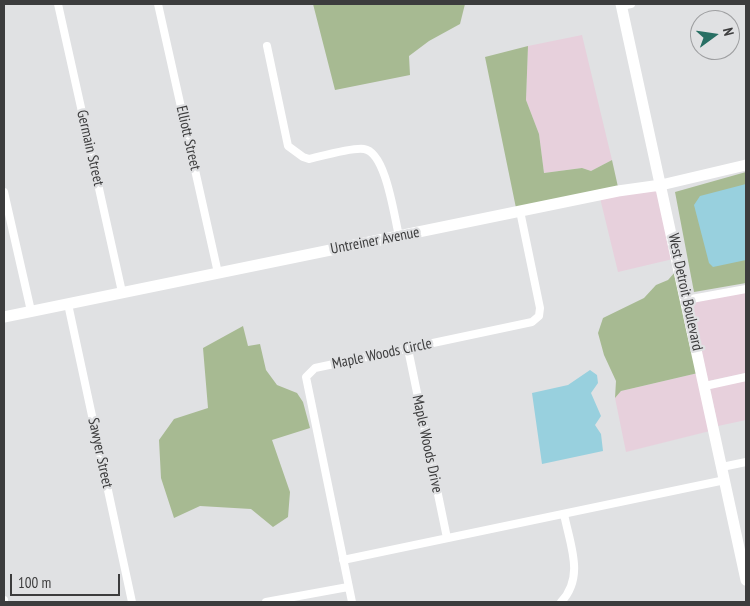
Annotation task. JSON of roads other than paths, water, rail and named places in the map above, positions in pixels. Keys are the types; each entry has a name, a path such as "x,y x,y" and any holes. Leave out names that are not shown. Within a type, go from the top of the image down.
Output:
{"street":[{"name":"Germain Street","path":"58,4 122,292"},
{"name":"Elliott Street","path":"158,4 218,273"},
{"name":"West Detroit Boulevard","path":"624,4 722,467 743,548 746,580"},
{"path":"267,46 288,146 302,157 310,159 364,149 376,154 382,166 399,236"},
{"name":"Untreiner Avenue","path":"4,317 648,185 661,185 746,165"},
{"path":"4,192 31,311"},
{"name":"Maple Woods Circle","path":"352,602 306,377 315,368 532,322 537,319 540,308 520,212"},
{"path":"686,300 746,289"},
{"name":"Sawyer Street","path":"68,304 132,602"},
{"name":"Maple Woods Drive","path":"408,349 447,538"},
{"path":"705,386 746,377"},
{"path":"722,467 746,462"},
{"path":"343,560 725,480"},
{"path":"561,602 569,593 575,578 564,514"},
{"path":"266,602 348,587"}],"water":[{"path":"746,184 746,260 713,267 709,263 694,205 700,196"},
{"path":"590,370 597,375 598,383 591,393 601,416 595,425 601,434 603,451 542,464 532,393 568,385"}]}
